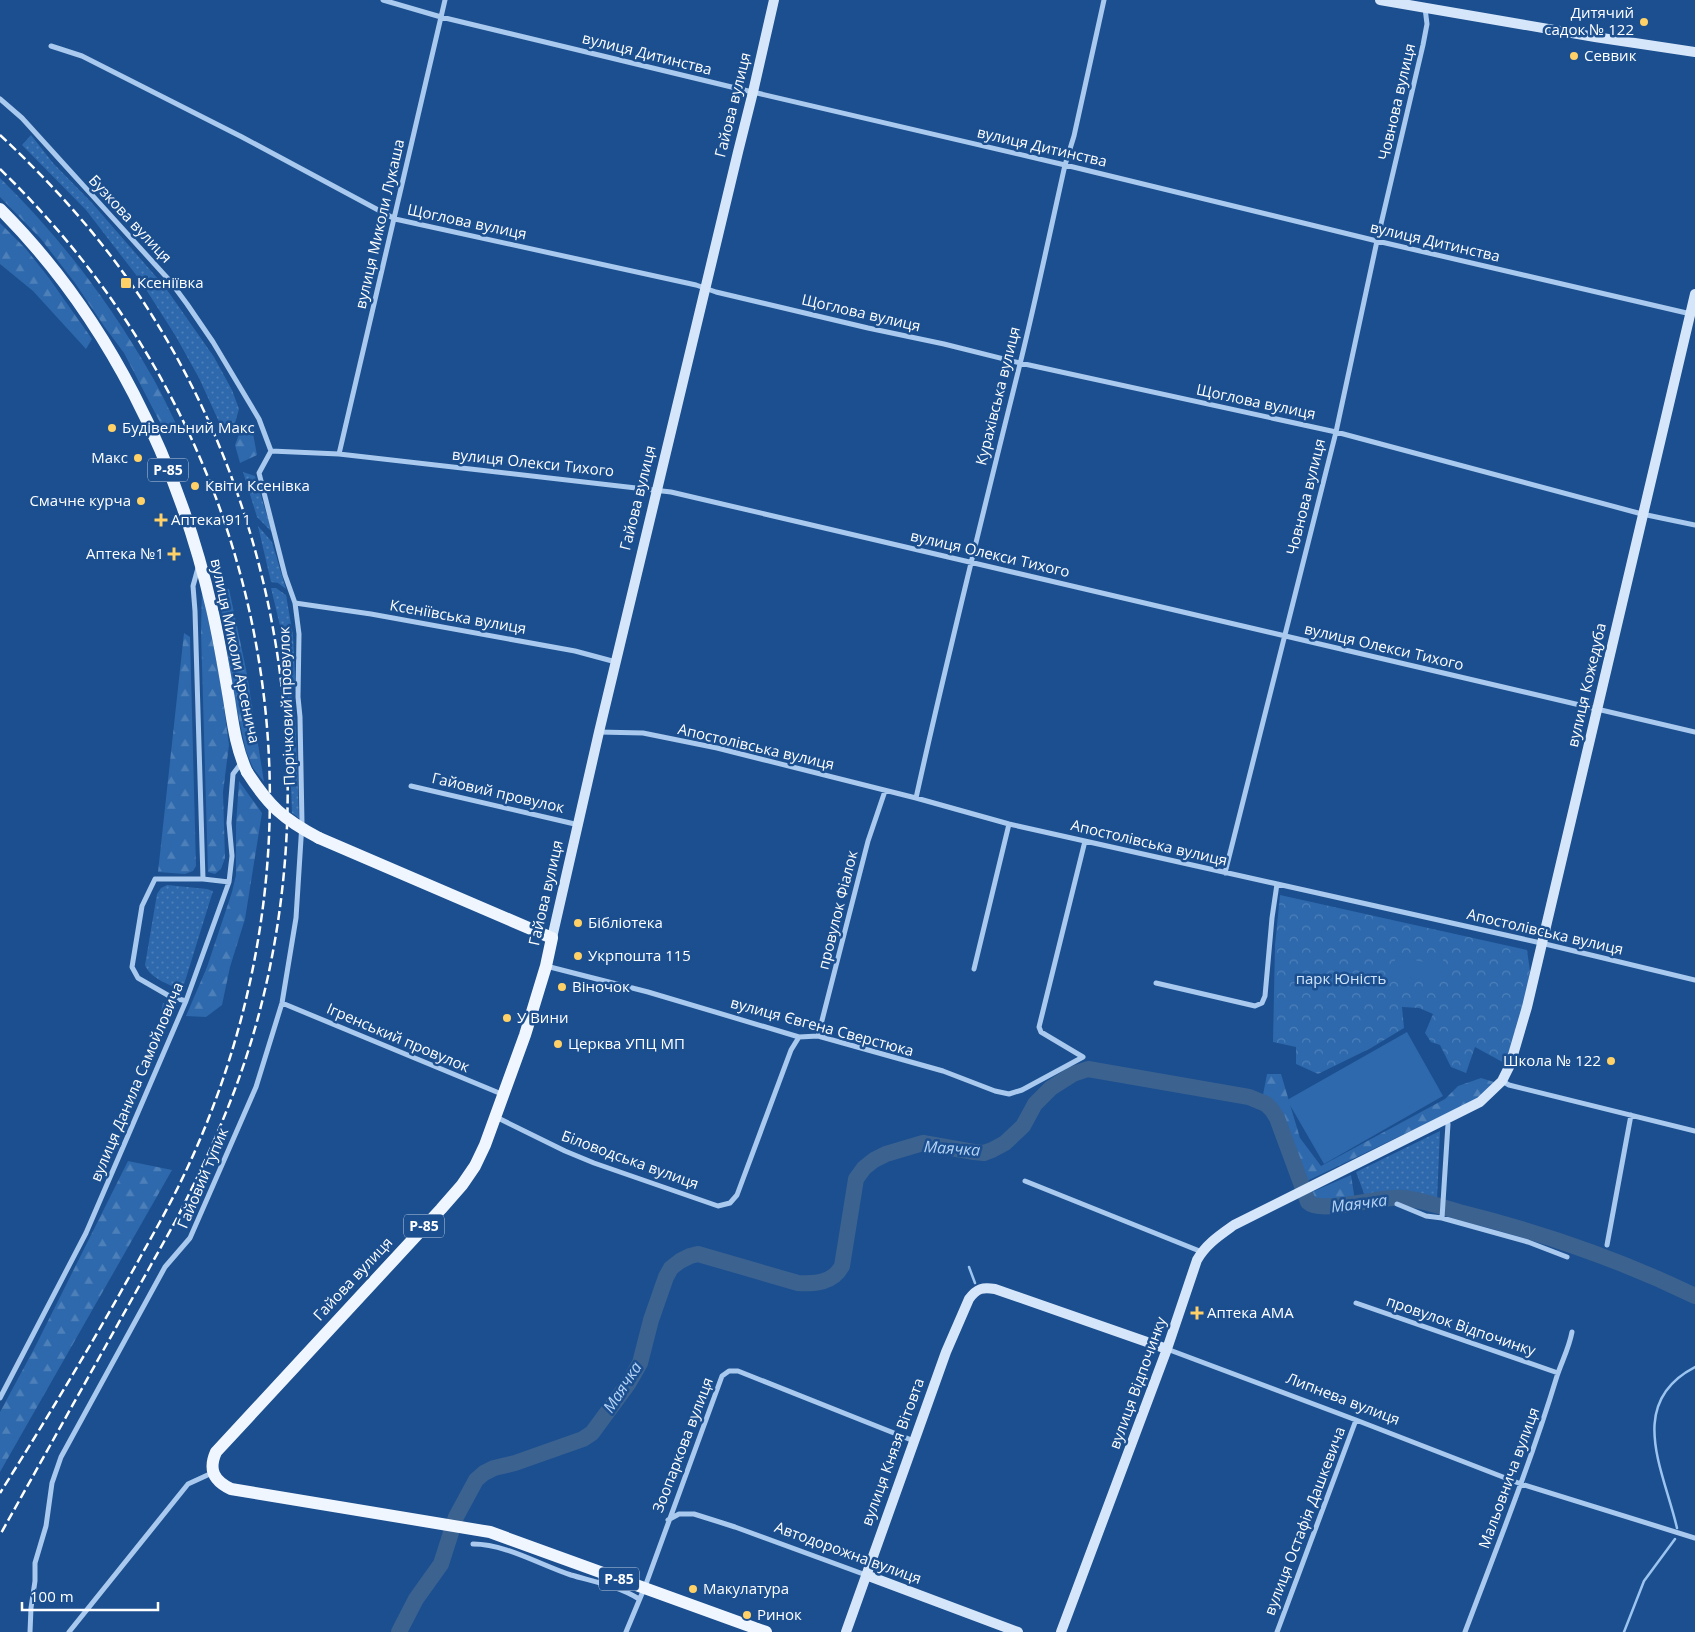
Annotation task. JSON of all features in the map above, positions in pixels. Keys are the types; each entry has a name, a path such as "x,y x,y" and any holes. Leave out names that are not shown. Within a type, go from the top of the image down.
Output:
{"main road":[{"name":"вулиця Миколи Арсенича","path":"0,209 18,227 54,270 91,322 138,402 162,456 200,563 215,626 235,735 244,767 260,793 276,811 294,825 319,838 552,938"},
{"name":"Гайова вулиця","path":"212,1473 213,1458 216,1452 462,1185 475,1166 485,1145 525,1035 546,966 552,938"},
{"name":"Р-85","path":"212,1473 218,1481 231,1489 471,1527 509,1537 641,1594 766,1632"}],"street":[{"name":"вулиця Дитинства","path":"383,0 441,17 1376,242 1693,314"},
{"name":"вулиця Миколи Лукаша","path":"339,454 445,0"},
{"name":"Гайова вулиця","path":"552,938 599,732 754,92 774,0"},
{"name":"Курахівська вулиця","path":"916,798 991,476 1020,363 1065,166 1074,136 1104,0"},
{"path":"1380,0 1695,52"},
{"name":"Човнова вулиця","path":"1225,873 1336,432 1376,242 1423,45 1427,24 1425,8"},
{"name":"Щоглова вулиця","path":"51,46 91,61 242,137 394,219 706,288 716,292 1020,363 1336,432 1642,514 1695,525"},
{"name":"Бузкова вулиця","path":"0,99 22,118 170,281 213,342 259,419 271,451"},
{"name":"вулиця Кожедуба","path":"1502,1081 1510,1065 1527,1007 1642,514 1693,314 1695,294"},
{"name":"вулиця Олекси Тихого","path":"271,451 339,454 657,490 819,526 1284,637 1695,732"},
{"name":"Порічковий провулок","path":"271,451 258,473 285,575 295,602 300,634 298,697 302,823"},
{"path":"200,563 193,586 196,611 203,879"},
{"name":"Ксеніївська вулиця","path":"295,602 575,651 616,662"},
{"name":"Апостолівська вулиця","path":"599,732 643,733 717,748 916,798 1009,824 1541,943 1695,980"},
{"name":"вулиця Данила Самойловича","path":"0,1398 86,1233 186,1002 229,882 232,856 229,823 233,774 244,767"},
{"name":"Гайовий провулок","path":"411,786 579,825"},
{"name":"провулок Фіалок","path":"818,1036 868,841 885,790"},
{"name":"Гайовий тупик","path":"30,1632 35,1563 46,1526 52,1483 61,1457 165,1267 190,1238 256,1088 282,1003 296,918 302,823"},
{"path":"974,969 1009,824"},
{"name":"вулиця Євгена Сверстюка","path":"546,966 648,992 798,1037 818,1036 943,1071 995,1091 1009,1094 1022,1090 1084,1057 1042,1032 1039,1027 1085,841"},
{"path":"186,1002 138,978 132,967 142,906 155,879 203,879 229,882"},
{"path":"1156,983 1255,1006 1262,1003 1265,996 1277,884"},
{"name":"Ігренський провулок","path":"282,1003 504,1095"},
{"name":"Біловодська вулиця","path":"495,1117 594,1163 718,1206 730,1203 737,1194 791,1050 798,1037"},
{"path":"1442,1218 1445,1199 1445,1161 1448,1124 1446,1119 1480,1102 1502,1081 1509,1085 1695,1130"},
{"path":"1607,1246 1631,1115"},
{"name":"вулиця Відпочинку","path":"1061,1632 1167,1349 1197,1260 1202,1252 1214,1239 1234,1225 1446,1119"},
{"path":"1025,1180 1202,1252"},
{"path":"1397,1204 1426,1216 1442,1218 1528,1242 1567,1257"},
{"name":"Липнева вулиця","path":"980,1288 995,1288 1167,1349 1521,1484 1695,1538"},
{"name":"вулиця Князя Вітовта","path":"846,1632 946,1352 969,1299 980,1288"},
{"name":"провулок Відпочинку","path":"1356,1303 1558,1373"},
{"name":"Мальовнича вулиця","path":"1465,1632 1521,1484 1549,1405 1558,1373 1569,1348 1572,1332"},
{"name":"Зоопаркова вулиця","path":"626,1632 722,1376 729,1370 738,1370 914,1441"},
{"name":"вулиця Остафія Дашкевича","path":"1277,1632 1356,1420"},
{"path":"68,1632 188,1484 212,1473"},
{"name":"Автодорожна вулиця","path":"668,1521 679,1514 694,1514 866,1574 1018,1632"},
{"path":"472,1544 485,1545 518,1554 570,1574 628,1592 641,1594"}],"green space":[{"path":"31,135 53,163 92,203 165,287 214,357 232,390 239,409 235,423 228,435 225,435 199,378 175,335 140,280 86,210 22,145"},
{"path":"0,178 63,246 118,320 150,373 181,434 165,432 124,353 75,283 41,239 0,197"},
{"path":"0,223 26,249 49,278 92,339 86,349 33,291 0,264"},
{"path":"252,428 257,455 240,463 235,445 241,429"},
{"path":"243,472 255,476 272,532 257,517"},
{"path":"258,526 272,542 286,589 278,583 271,582"},
{"path":"202,588 220,679 229,745 223,792 225,858 221,869 215,874 208,872 201,632"},
{"path":"223,588 229,589 247,674 264,782 253,768 246,751 234,696 219,594"},
{"path":"271,588 276,588 286,595 293,636 296,693"},
{"path":"184,633 190,637 196,866 193,871 185,874 158,872"},
{"path":"287,672 295,716 299,818 292,813"},
{"path":"239,781 262,813 245,919 230,967 222,1005 206,1017 186,1016 207,967 236,875 236,825"},
{"path":"167,885 213,891 182,991 156,978 145,965 157,894 161,888"},
{"name":"парк Юність","path":"1280,895 1527,950 1530,971 1523,1014 1506,1064 1475,1047 1466,1073 1451,1067 1440,1045 1431,1042 1425,1033 1433,1014 1419,1008 1402,1007 1404,1028 1371,1048 1318,1074 1296,1064 1296,1047 1273,1042 1275,945"},
{"path":"1431,952 1444,955 1441,972 1437,972 1435,983 1392,974 1396,956 1428,963"},
{"path":"163,1003 169,1004 173,1012 160,1039 155,1038"},
{"path":"1407,1032 1443,1096 1324,1164 1287,1100"},
{"path":"1267,1074 1281,1074 1300,1138 1321,1166 1445,1099 1458,1086 1481,1078 1494,1082 1490,1089 1477,1099 1307,1181 1270,1103 1263,1095"},
{"path":"1440,1131 1437,1201 1407,1193 1366,1199 1356,1172"},
{"path":"128,1161 172,1170 0,1472 0,1412 35,1347"},
{"path":"1351,1175 1355,1201 1316,1200 1312,1192"}],"waterway":[{"name":"Маячка","path":"399,1632 416,1599 441,1564 456,1517 476,1480 494,1468 515,1463 583,1439 592,1433 628,1384 640,1363 651,1320 671,1268 680,1261 698,1254 798,1283 817,1283 829,1279 842,1266 856,1179 864,1168 886,1154 923,1143 974,1152 984,1153 992,1150 1005,1143 1023,1126 1035,1104 1051,1088 1073,1074 1088,1069 1249,1097 1266,1104 1277,1118 1308,1202 1315,1205 1338,1206 1394,1198 1418,1200 1523,1229 1581,1248 1695,1296"},
{"path":"969,1267 975,1283"},
{"path":"1677,1528 1659,1462 1655,1440 1655,1419 1661,1399 1674,1382 1695,1367"},
{"name":"Маячка","path":"1624,1632 1644,1581 1675,1539"}],"railway":[{"path":"0,135 63,198 120,267 137,292 197,395 232,478 259,563 277,651 286,740 287,829 279,918 261,1006 235,1089 201,1169 175,1222 0,1535"},
{"path":"0,169 84,262 153,365 207,474 244,589 265,708 269,829 256,951 225,1073 213,1107 190,1162 162,1218 68,1383 0,1493"}],"place":[{"name":"Дитячий садок № 122","path":"1644,22"},
{"name":"Севвик","path":"1574,56"},
{"name":"Ксеніївка","path":"126,283"},
{"name":"Будівельний Макс","path":"112,428"},
{"name":"Макс","path":"138,458"},
{"name":"Квіти Ксенівка","path":"195,486"},
{"name":"Смачне курча","path":"141,501"},
{"name":"Аптека 911","path":"161,520"},
{"name":"Аптека №1","path":"174,554"},
{"name":"Бібліотека","path":"578,923"},
{"name":"Укрпошта 115","path":"578,956"},
{"name":"Віночок","path":"562,987"},
{"name":"У Вини","path":"507,1018"},
{"name":"Церква УПЦ МП","path":"558,1044"},
{"name":"Школа № 122","path":"1611,1061"},
{"name":"Аптека АМА","path":"1197,1313"},
{"name":"Макулатура","path":"693,1589"},
{"name":"Ринок","path":"747,1615"}]}
